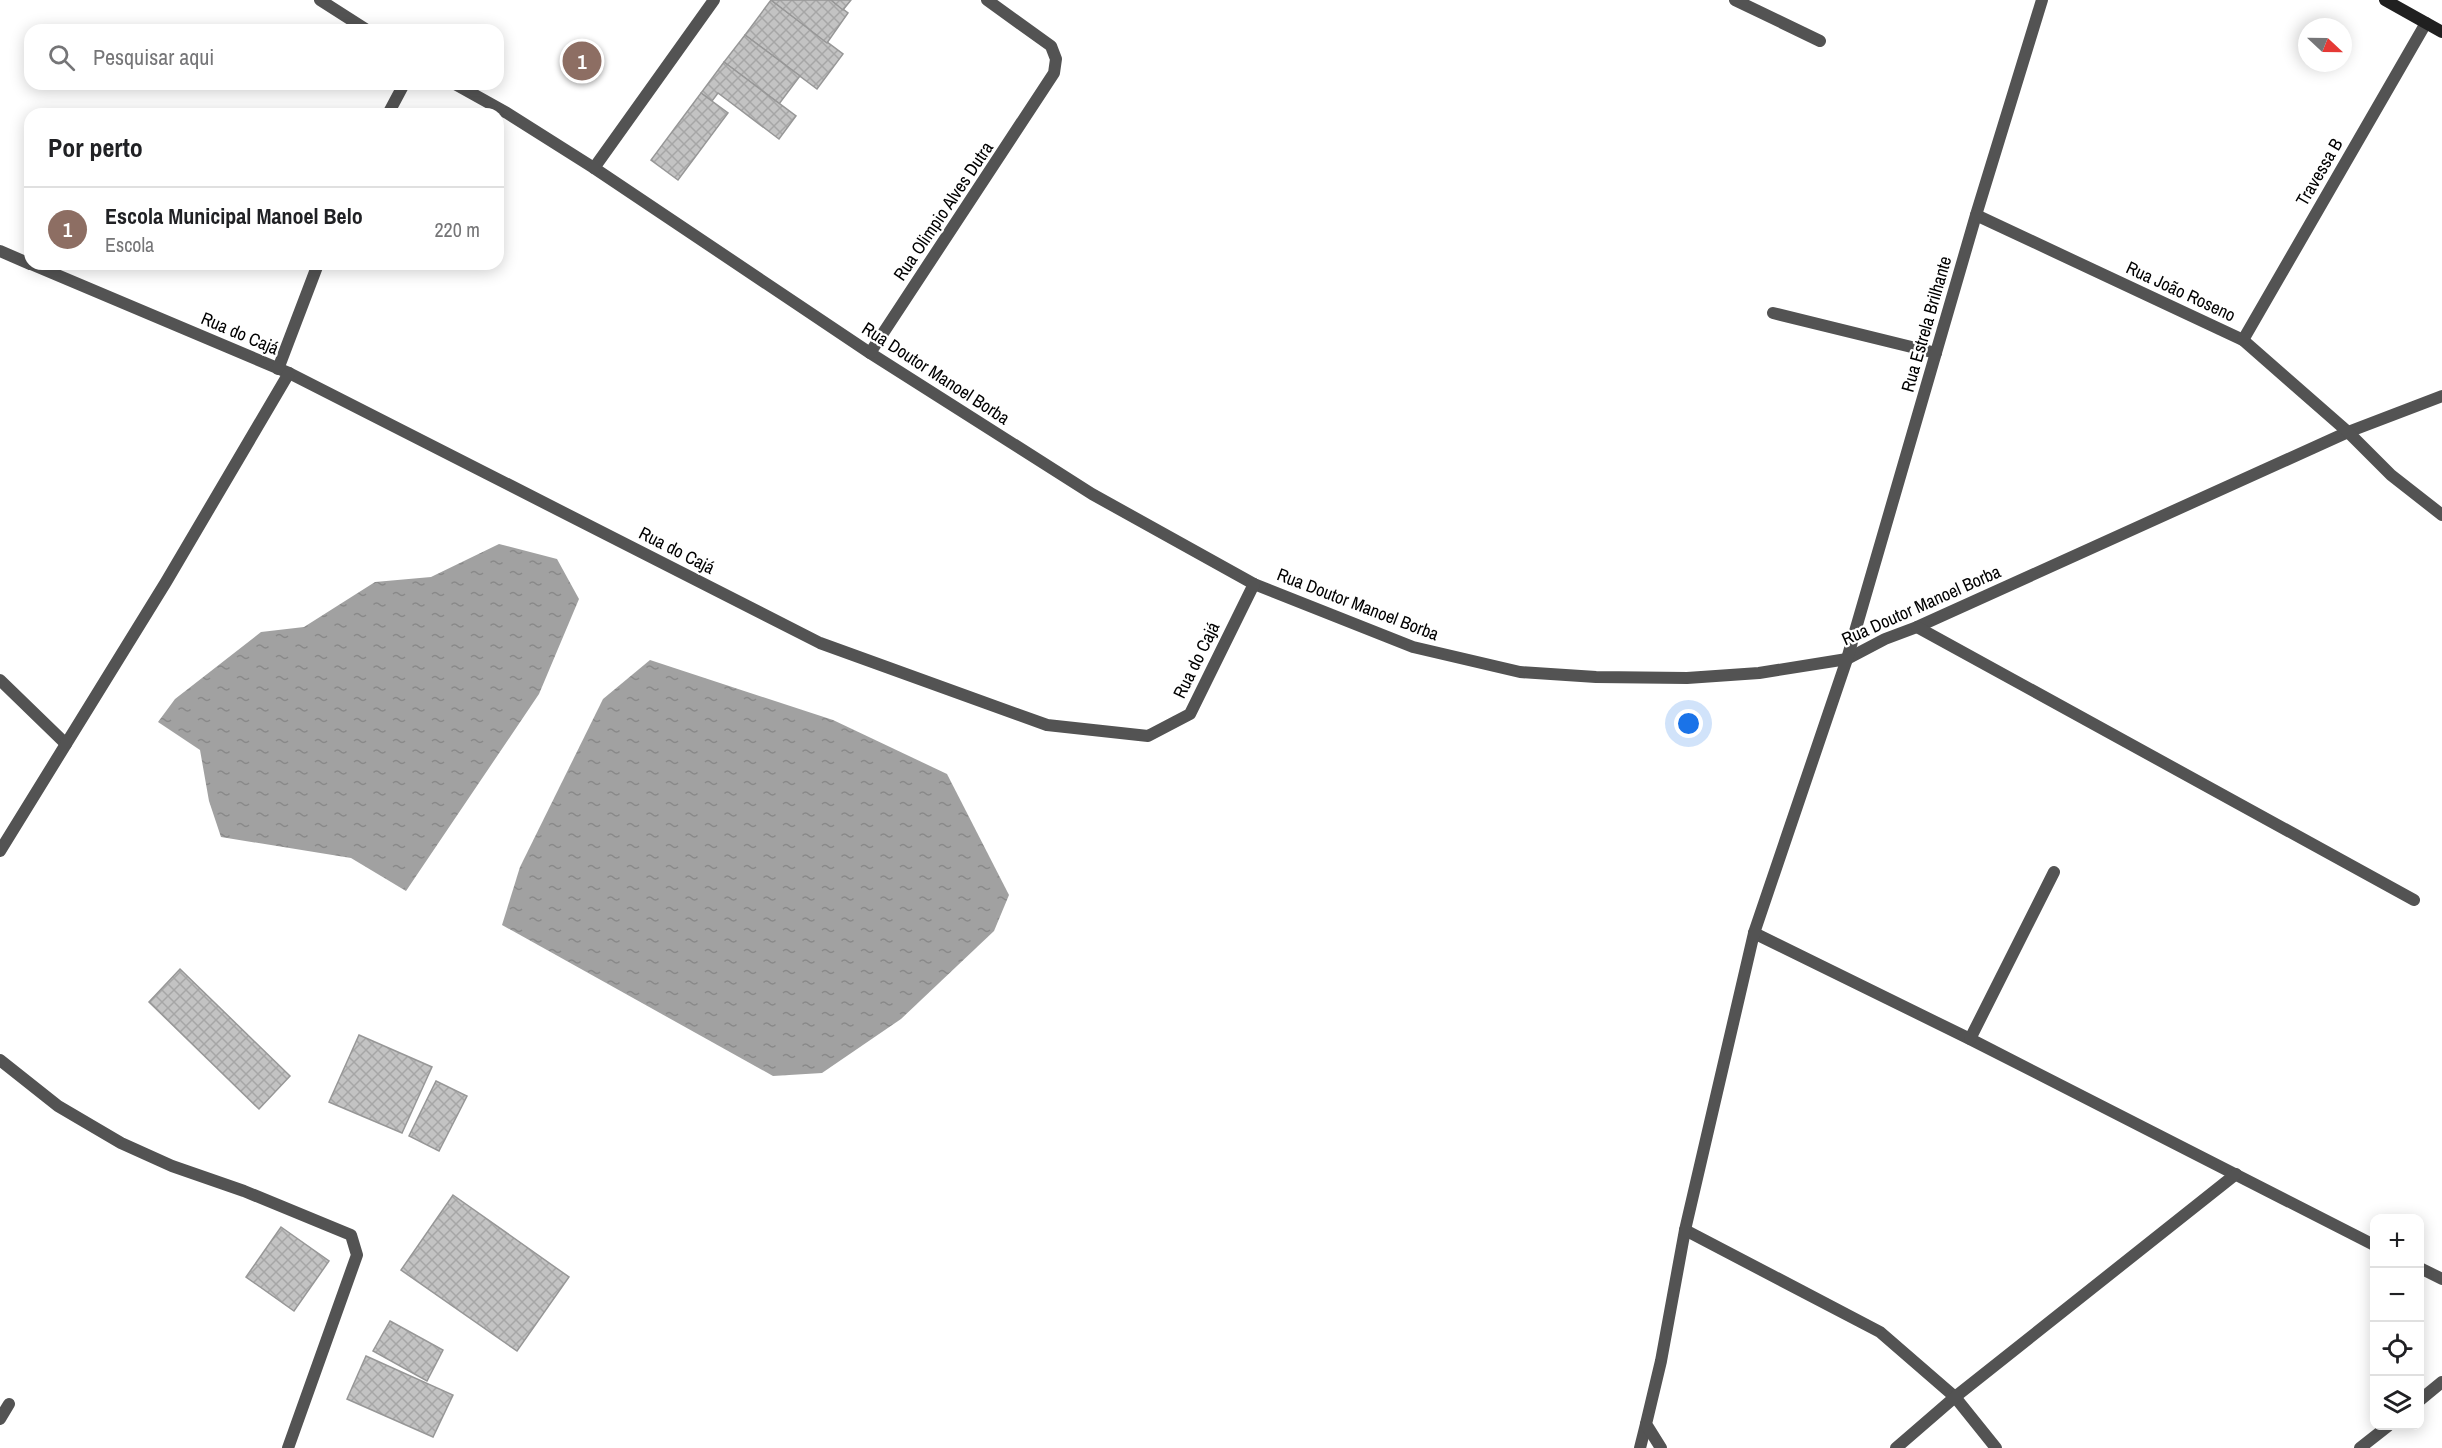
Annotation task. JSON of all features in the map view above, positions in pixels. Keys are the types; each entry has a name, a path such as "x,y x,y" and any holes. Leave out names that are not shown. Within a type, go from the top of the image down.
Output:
{"main road":[{"path":"2385,0 2442,32"}],"street":[{"path":"320,0 358,24"},
{"path":"594,168 714,0"},
{"name":"Rua Olimpio Alves Dutra","path":"870,353 1046,89 1054,73 1056,59 1051,46 987,0"},
{"path":"1734,0 1820,41"},
{"name":"Rua Estrela Brilhante","path":"1640,1448 1661,1361 1685,1230 1754,933 1847,659 1976,215 2042,0"},
{"name":"Travessa B","path":"2243,340 2426,23"},
{"path":"391,108 401,90"},
{"name":"Rua Doutor Manoel Borba","path":"466,90 498,108"},
{"name":"Rua Doutor Manoel Borba","path":"504,111 594,168 870,353 1092,494 1254,584 1413,647 1520,672 1596,677 1687,678 1759,673 1847,659 1885,639 1917,627 2348,432 2442,396"},
{"name":"Rua João Roseno","path":"1976,215 2243,340 2348,432 2391,475 2442,515"},
{"name":"Rua do Cajá","path":"0,251 24,261"},
{"name":"Rua do Cajá","path":"44,270 284,371 820,643 1047,725 1148,736 1190,714 1254,584"},
{"path":"0,851 166,582 284,371 316,270"},
{"path":"1773,313 1936,353"},
{"path":"1917,627 2414,900"},
{"path":"0,680 66,744"},
{"path":"1970,1039 2054,872"},
{"path":"1754,933 1970,1039 2370,1243"},
{"path":"0,1060 58,1106 121,1143 172,1166 244,1191 351,1235 357,1255 288,1448"},
{"path":"1896,1448 1955,1397 2236,1174"},
{"path":"1685,1230 1880,1332 1955,1397 1996,1448"},
{"path":"2424,1270 2442,1280"},
{"path":"2424,1397 2442,1382"},
{"path":"0,1419 9,1404"},
{"path":"1646,1424 1661,1448"},
{"path":"2361,1448 2382,1430"}],"water":[{"path":"499,544 557,559 579,599 539,694 406,891 351,858 221,837 209,801 200,750 158,722 175,699 261,632 304,627 375,582 431,577"},
{"path":"650,660 833,720 947,774 1009,895 994,931 901,1019 822,1073 773,1076 502,925 520,867 603,699"}],"building":[{"path":"771,0 843,54 817,89 745,35"},
{"path":"771,0 831,0 848,13 827,43"},
{"path":"831,0 851,0 843,10"},
{"path":"745,35 800,76 779,104 724,62"},
{"path":"724,62 796,116 779,139 718,93 712,101 701,93"},
{"path":"701,93 728,113 678,180 651,160"},
{"path":"180,969 290,1076 259,1109 149,1002"},
{"path":"359,1035 432,1067 402,1133 329,1102"},
{"path":"436,1081 467,1096 439,1151 409,1136"},
{"path":"453,1195 569,1277 517,1351 401,1270"},
{"path":"281,1227 329,1261 294,1311 246,1277"},
{"path":"390,1321 443,1350 427,1381 373,1351"},
{"path":"366,1356 453,1395 433,1437 347,1399"}],"place":[{"name":"Escola Municipal Manoel Belo","path":"582,61"}]}
